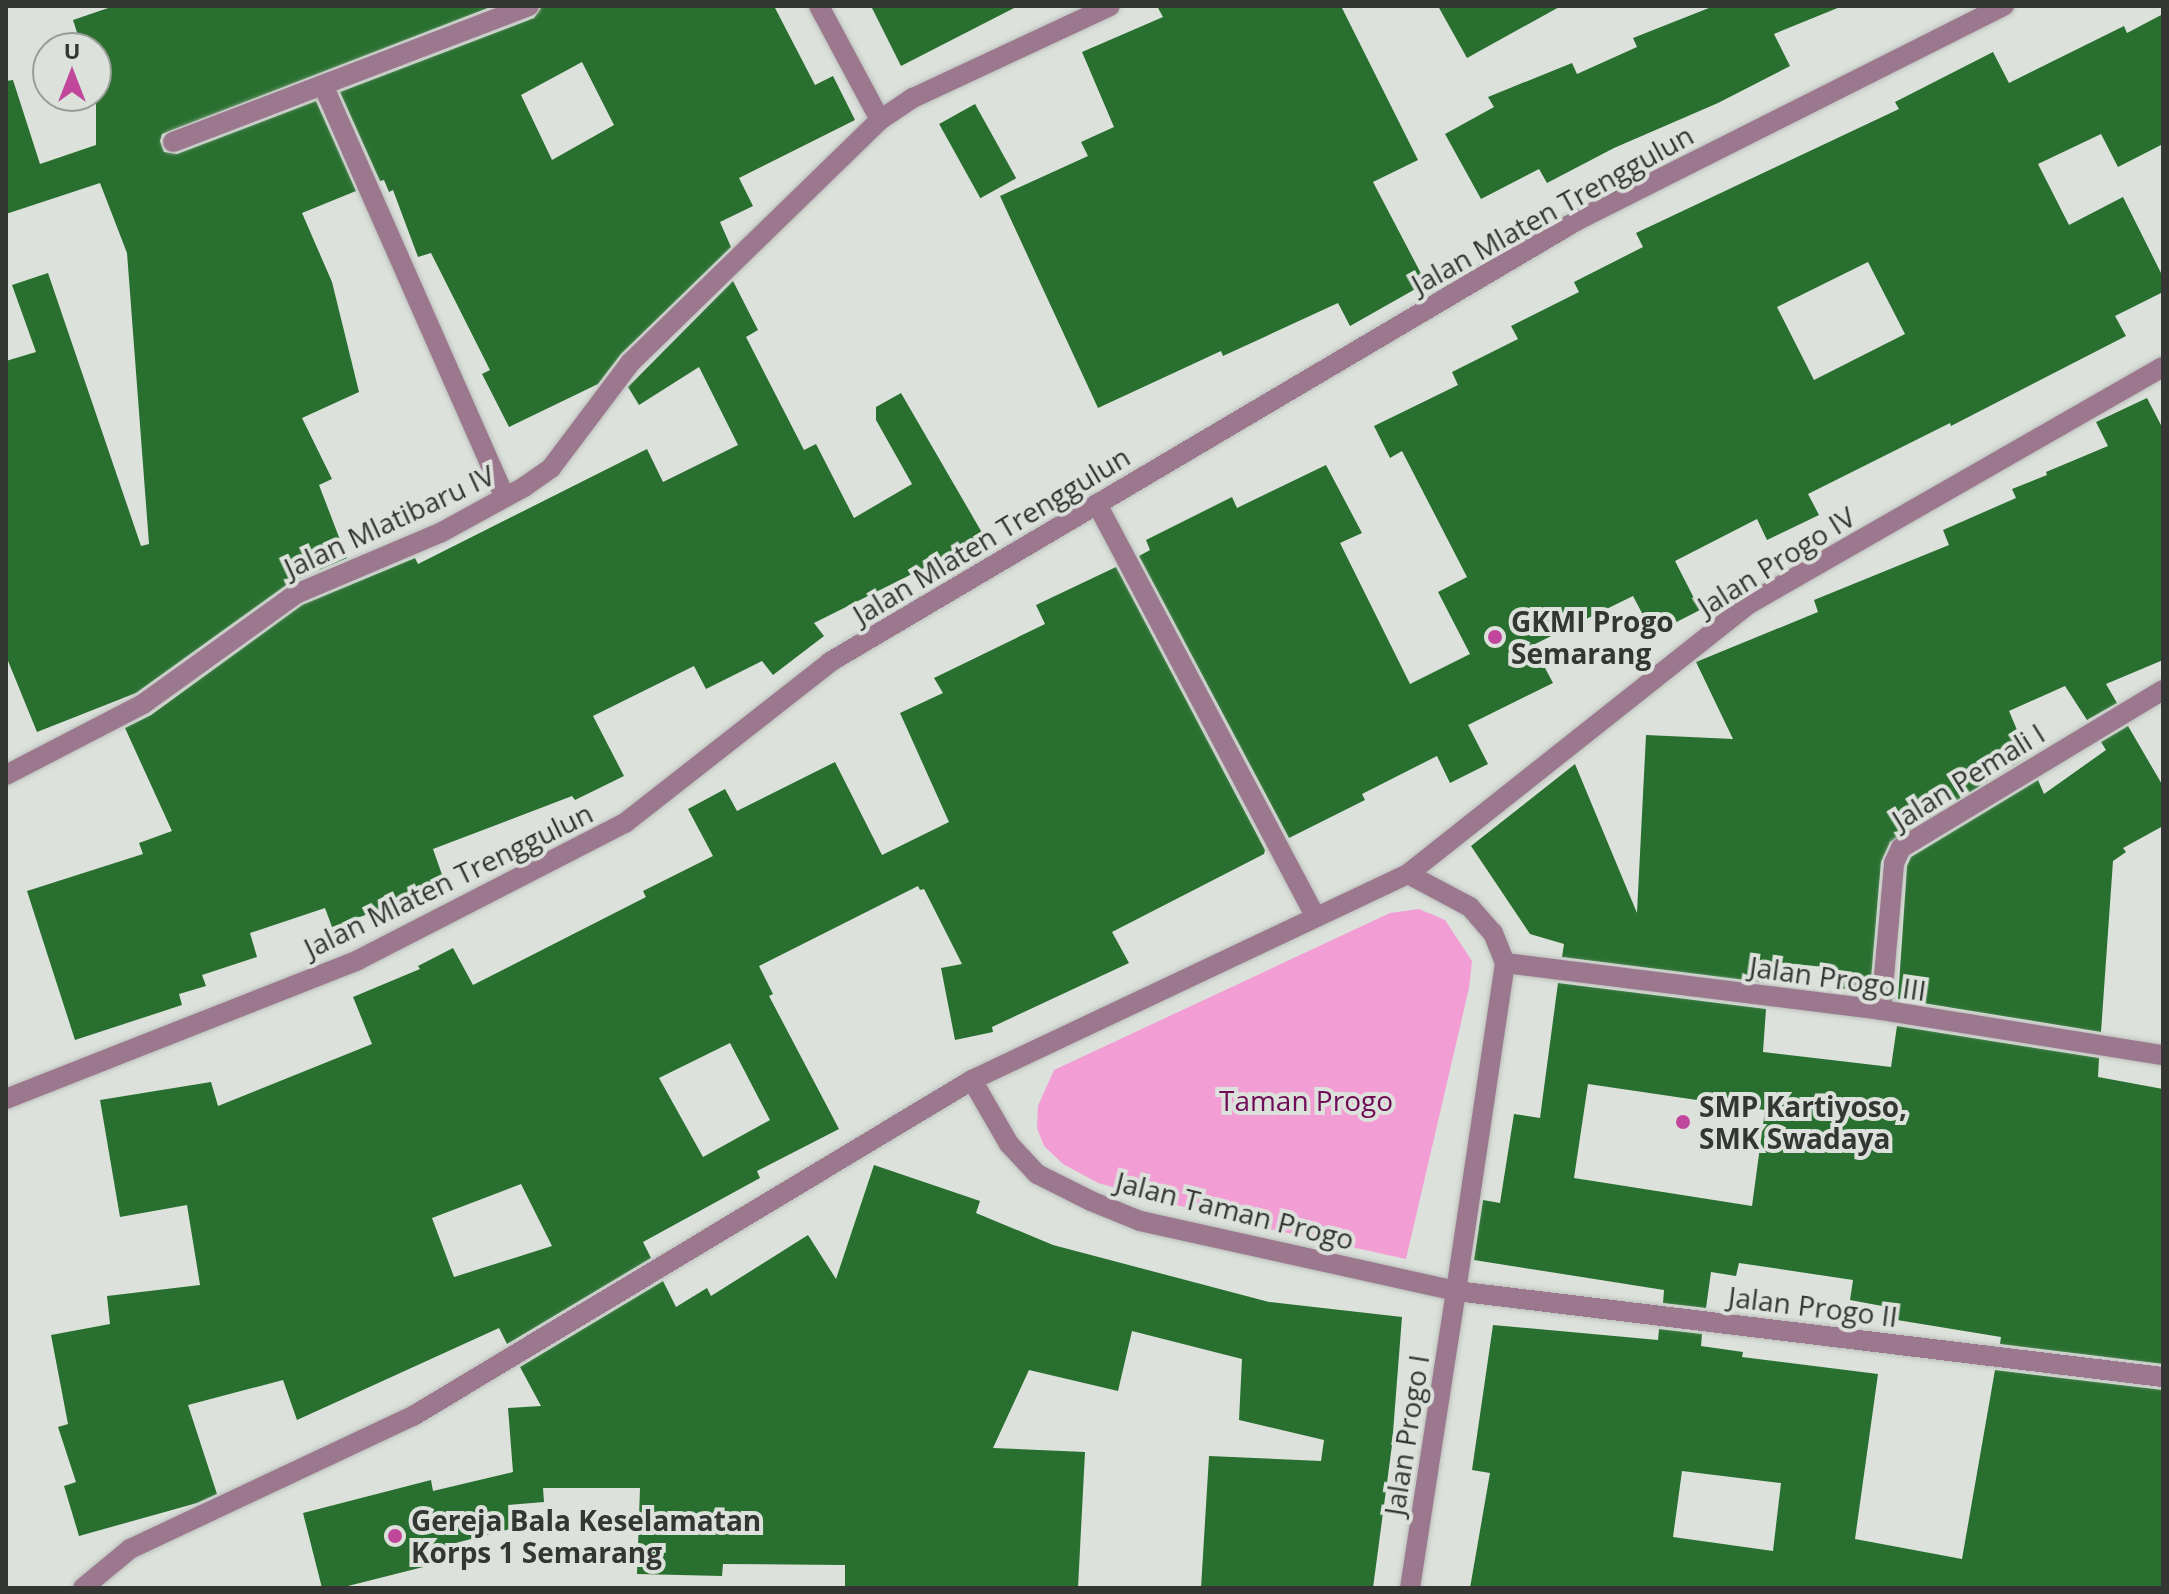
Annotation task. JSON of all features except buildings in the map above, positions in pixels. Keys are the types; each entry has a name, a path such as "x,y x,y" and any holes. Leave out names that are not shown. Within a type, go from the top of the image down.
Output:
{"street":[{"path":"173,142 529,6"},
{"path":"819,6 880,120"},
{"name":"Jalan Mlatibaru IV","path":"6,775 143,704 296,594 440,533 551,468 630,363 880,120 913,98 1110,6"},
{"name":"Jalan Mlaten Trenggulun","path":"6,1099 358,960 625,823 830,662 1578,220 2004,6"},
{"path":"323,85 505,497"},
{"name":"Jalan Progo IV","path":"1408,874 1747,605 2163,367"},
{"path":"1097,504 1315,916"},
{"name":"Jalan Pemali I","path":"1881,1010 1894,863 1901,848 2163,690"},
{"path":"83,1588 130,1549 413,1416 972,1080 1408,874 1470,907 1493,933 1505,963 1456,1291"},
{"name":"Jalan Progo III","path":"1505,963 1881,1010 2163,1055"},
{"name":"Jalan Taman Progo","path":"972,1080 1009,1144 1037,1174 1091,1201 1140,1221 1456,1291"},
{"name":"Jalan Progo II","path":"1456,1291 2163,1377"},
{"name":"Jalan Progo I","path":"1410,1588 1456,1291"}],"green space":[{"name":"Taman Progo","path":"1419,909 1445,920 1472,961 1469,988 1406,1259 1234,1221 1098,1183 1063,1164 1044,1146 1037,1128 1038,1106 1054,1070 1390,913"}],"place":[{"name":"GKMI Progo Semarang","path":"1495,637"},
{"name":"SMP Kartiyoso, SMK Swadaya","path":"1683,1122"},
{"name":"Gereja Bala Keselamatan Korps 1 Semarang","path":"395,1536"}]}
